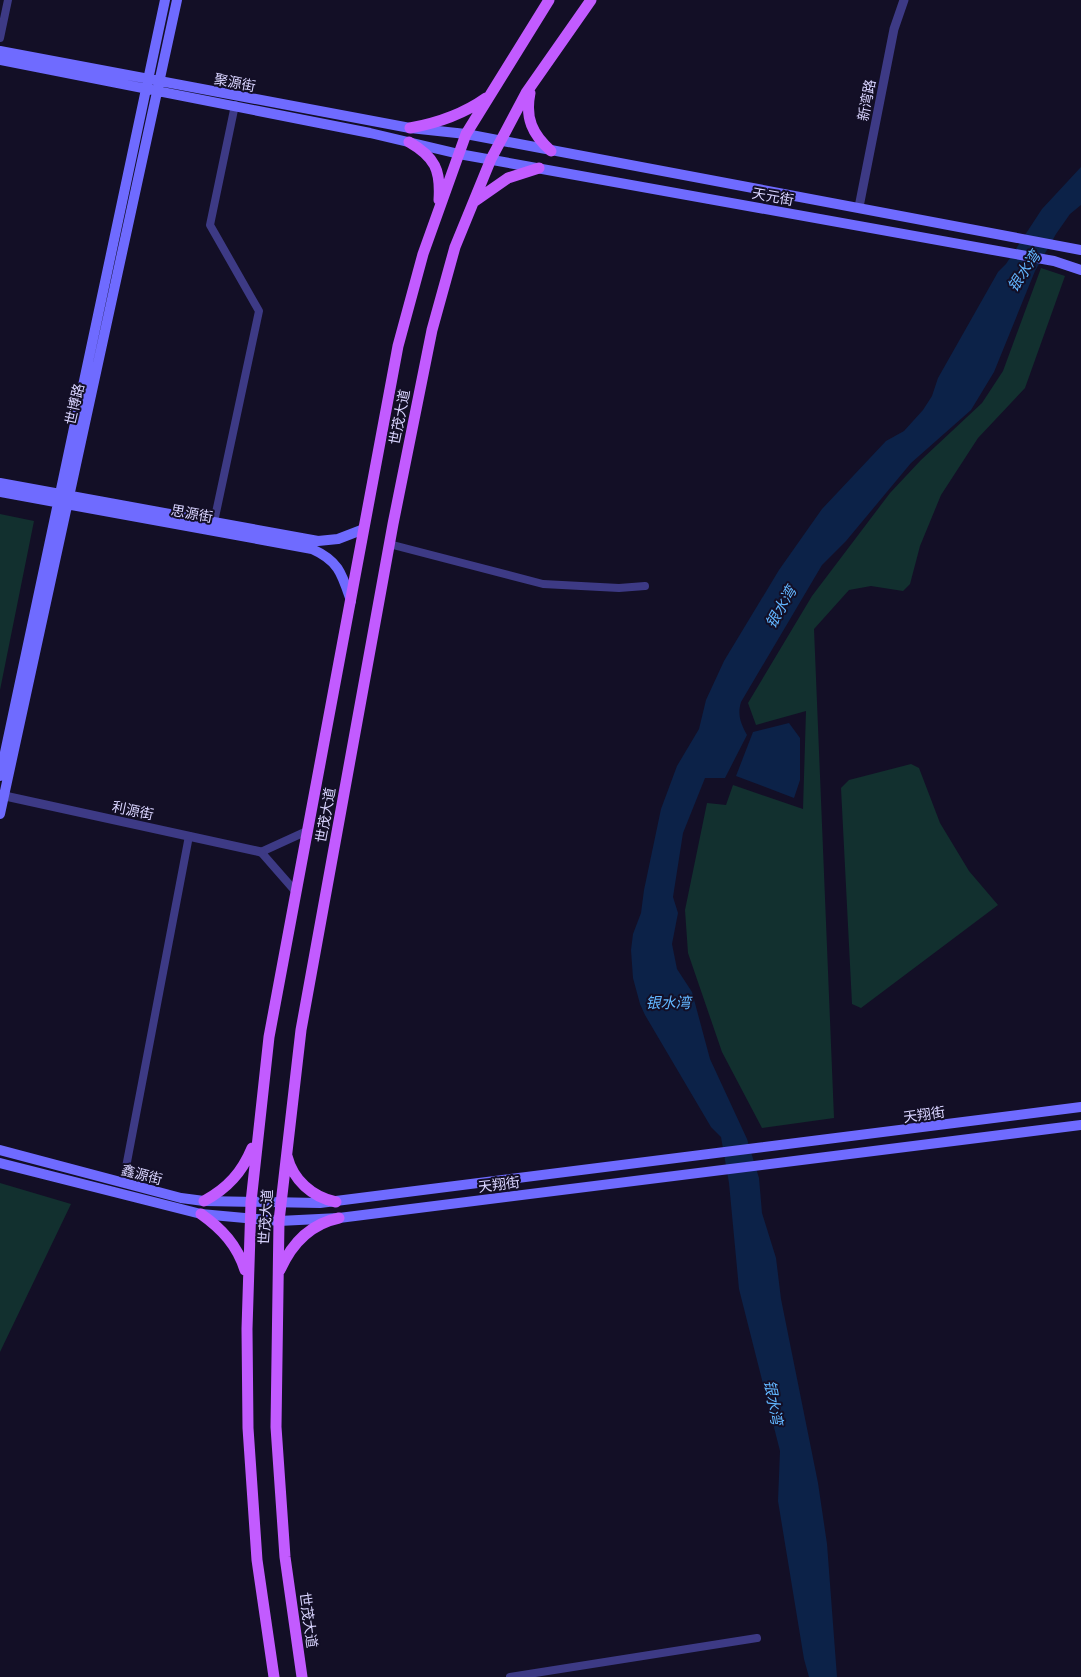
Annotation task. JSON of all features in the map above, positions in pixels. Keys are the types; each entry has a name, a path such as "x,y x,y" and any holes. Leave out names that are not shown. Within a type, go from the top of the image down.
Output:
{"main road":[{"name":"世博路","path":"0,814 2,795 165,0"},
{"name":"世博路","path":"0,776 160,86 177,0"},
{"name":"世茂大道","path":"274,1677 257,1560 248,1428 249,1220 269,1038 398,346 422,254 466,134 549,0"},
{"name":"世茂大道","path":"302,1677 285,1557 276,1427 279,1221 301,1030 389,544 432,330 455,248 491,159 532,84 591,0"},
{"name":"聚源街","path":"0,51 459,154"},
{"name":"聚源街","path":"0,60 148,83"},
{"path":"532,84 528,109 529,121 534,132 551,151"},
{"name":"聚源街","path":"160,86 410,128 466,134"},
{"path":"410,128 449,119 469,109 489,95"},
{"name":"天元街","path":"466,134 1081,250"},
{"path":"409,142 426,153 436,167 440,186 438,211"},
{"name":"天元街","path":"459,154 1054,261 1081,270"},
{"path":"474,202 508,178 539,168"},
{"name":"思源街","path":"0,484 63,499 312,549 328,557 338,566 351,601"},
{"name":"思源街","path":"0,492 63,499 325,541 364,528"},
{"name":"天翔街","path":"281,1203 336,1202 1081,1107"},
{"name":"天翔街","path":"279,1221 339,1218 772,1162 1081,1125"},
{"path":"204,1201 216,1194 236,1177 244,1167 257,1137"},
{"path":"287,1140 287,1158 294,1173 304,1185 321,1199 336,1202"},
{"name":"鑫源街","path":"0,1150 123,1183 204,1201 281,1203"},
{"name":"鑫源街","path":"0,1163 201,1214 249,1220 279,1221"},
{"path":"201,1214 221,1230 234,1246 248,1280"},
{"path":"277,1291 279,1273 293,1245 317,1225 339,1218"}],"street":[{"path":"0,38 8,0"},
{"name":"新湾路","path":"859,207 894,29 904,0"},
{"path":"214,522 259,311 210,224 235,105"},
{"path":"389,544 543,584 619,588 645,586"},
{"name":"利源街","path":"2,795 261,852"},
{"path":"296,892 261,852 307,830"},
{"path":"123,1183 189,836"},
{"path":"510,1677 758,1638"}],"green space":[{"path":"1041,268 1065,276 1025,388 978,438 941,495 920,546 910,584 903,591 871,586 849,590 814,629 834,1118 762,1128 722,1052 688,953 685,910 707,803 726,805 733,785 803,809 806,711 756,725 748,703 812,596 890,493 921,460 982,403 1003,371"},
{"path":"0,514 34,521 0,690"},
{"path":"911,764 919,768 940,823 969,871 998,905 861,1008 852,1004 841,788 849,780"},
{"path":"0,1183 71,1204 0,1352"}],"water":[{"name":"银水湾","path":"1081,167 1081,205 1070,214 1056,234 1035,271 994,372 971,410 911,463 846,541 822,565 741,702 740,719 747,735 725,778 705,778 683,833 673,897 678,913 672,944 677,969 692,992 710,1059 747,1139 759,1178 762,1213 776,1258 781,1299 818,1483 827,1544 837,1677 809,1677 804,1659 778,1501 780,1451 739,1289 729,1183 721,1137 711,1127 640,1004 633,978 631,950 633,934 641,913 661,809 677,766 699,729 706,700 724,661 779,570 822,509 886,441 904,431 923,410 932,396 938,378 998,272 1006,264 1042,209"},
{"path":"789,723 800,738 800,780 794,798 736,776 753,732"}]}
